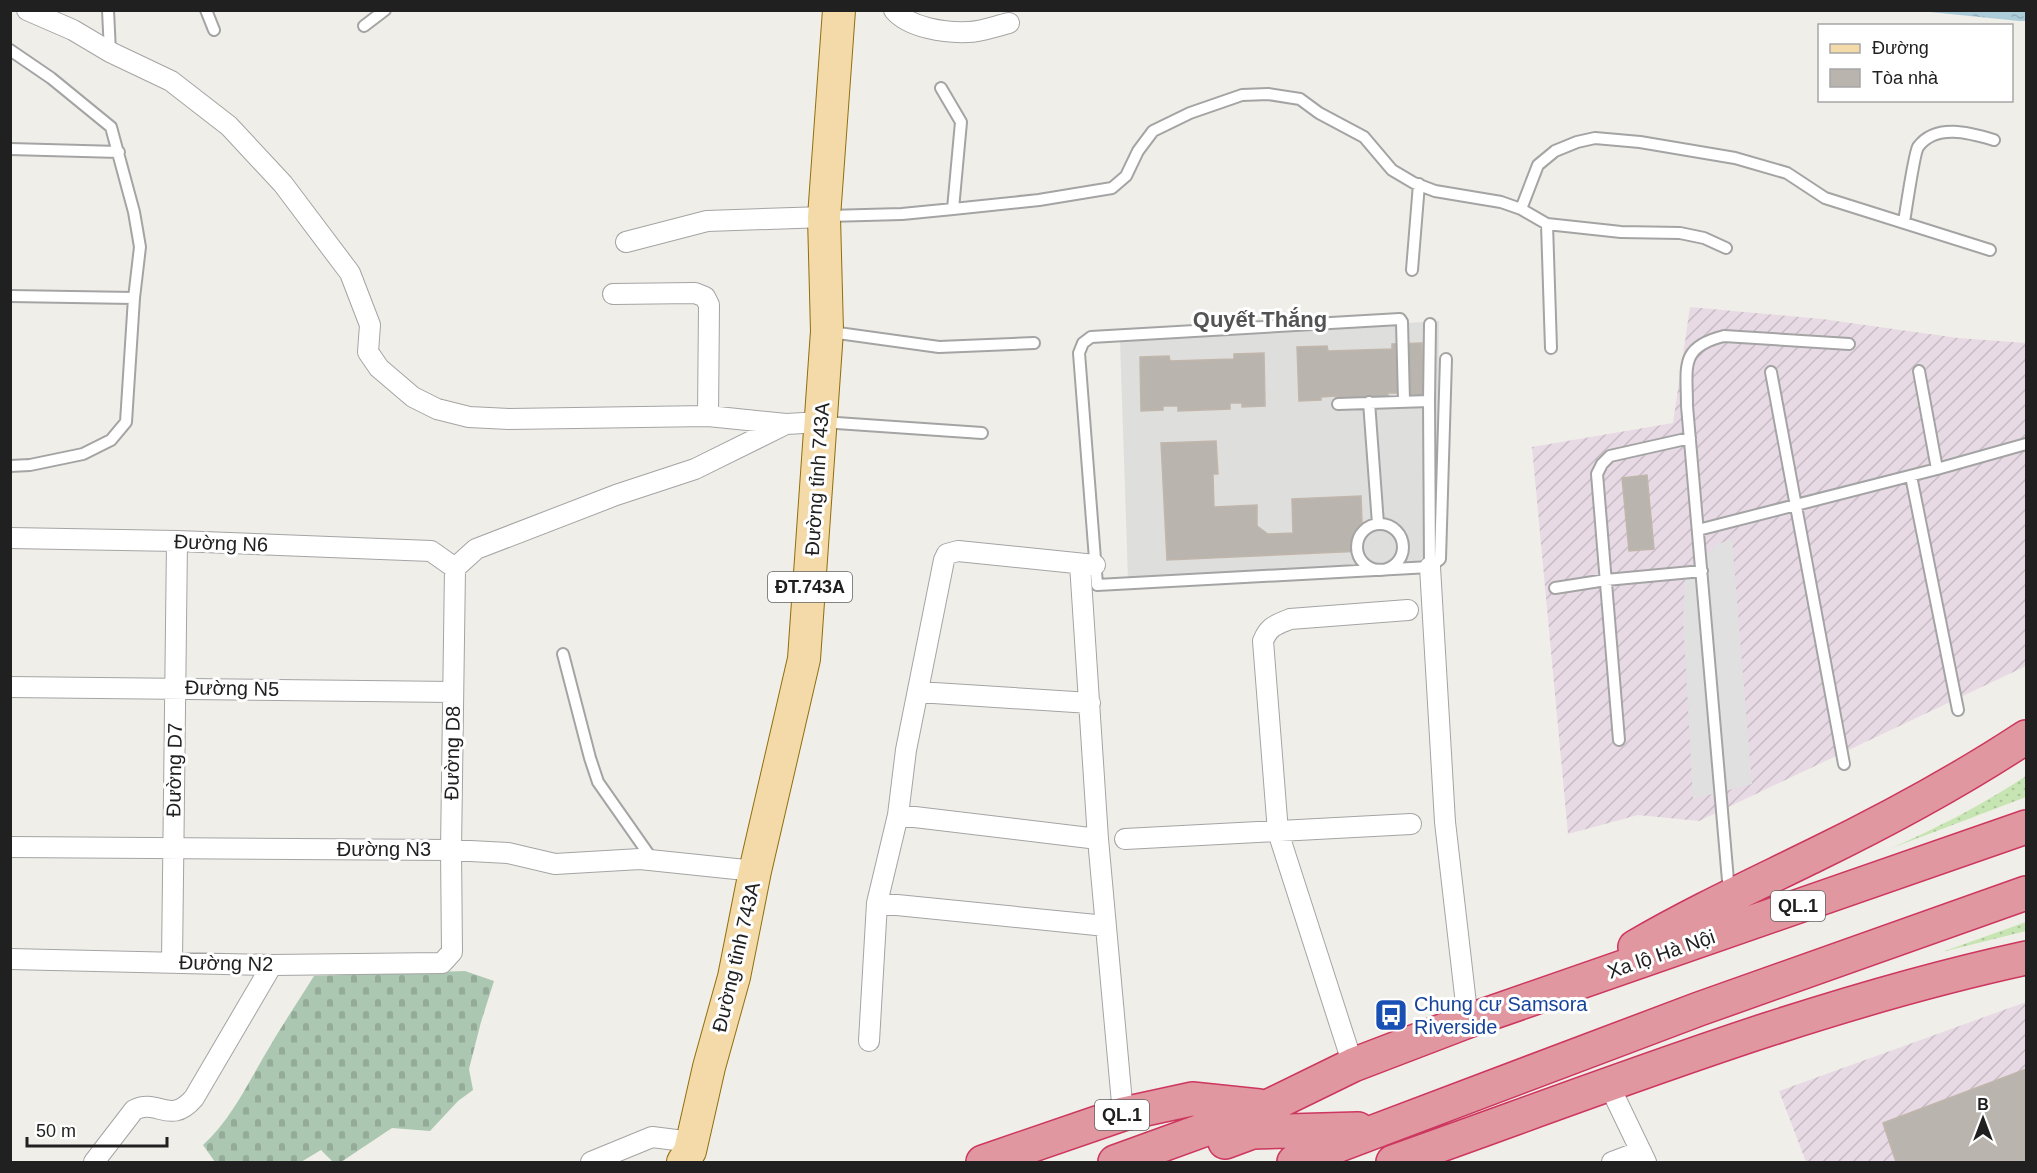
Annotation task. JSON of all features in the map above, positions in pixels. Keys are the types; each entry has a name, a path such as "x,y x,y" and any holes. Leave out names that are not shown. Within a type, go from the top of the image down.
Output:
{"highway":[{"path":"1569,986 1658,933 1730,895 1816,855 1970,773 2026,737"},
{"name":"Xa lộ Hà Nội","path":"1115,1162 1267,1107 1353,1065 1468,1021 2026,827"},
{"path":"1294,1162 1659,1024 2026,893"},
{"path":"1393,1162 1766,1030 1956,974 2026,958"},
{"path":"1610,1085 1659,1024"},
{"path":"1533,1072 1610,1085"},
{"name":"QL.1","path":"983,1162 1123,1114 1192,1099 1267,1107"},
{"path":"1167,1162 1252,1132 1384,1128"}],"main road":[{"name":"Đường tỉnh 743A","path":"689,1154 709,1067 734,977 755,871 804,659 827,331 824,217 839,10"}],"street":[{"path":"27,10 73,30 110,52 171,81 229,126 283,184 350,273 370,325 368,352 380,368 413,397 437,410 468,417 499,418 708,416 786,424 822,422"},
{"path":"894,10 901,19 913,24 925,28 958,32 969,33 1009,23"},
{"path":"626,242 707,221 824,217"},
{"path":"613,294 695,293 705,297 709,305 708,416"},
{"path":"455,568 476,549 616,495 695,469 786,424"},
{"name":"Đường N6","path":"10,538 177,541 431,551 455,568"},
{"name":"Đường D7","path":"172,962 177,541"},
{"path":"869,1041 877,903 898,815 906,750 944,560 948,554 958,551 1088,564 1090,703 1098,838 1123,1114"},
{"path":"1430,567 1445,822 1468,1021"},
{"name":"Đường D8","path":"442,963 452,951 455,568"},
{"path":"1353,1065 1278,832 1263,641 1267,631 1290,619 1408,610"},
{"name":"Đường N5","path":"10,687 453,692"},
{"path":"918,692 1090,703"},
{"path":"898,815 1098,838"},
{"path":"1125,839 1411,824"},
{"name":"Đường N3","path":"10,847 451,850 508,853 555,864 640,859 755,871"},
{"path":"877,903 1106,926"},
{"name":"Đường N2","path":"10,959 272,965 442,963"},
{"path":"94,1162 134,1110 142,1106 176,1112 186,1107 194,1098 272,965"},
{"path":"1610,1085 1643,1157 1612,1162"},
{"path":"591,1162 652,1137 689,1154"}],"lane":[{"path":"108,10 110,52"},
{"path":"206,10 214,30"},
{"path":"364,26 385,10"},
{"path":"10,50 51,78 111,127 134,212 140,248 134,298 126,422 111,440 83,454 30,465 10,466"},
{"path":"941,88 961,122 953,209"},
{"path":"824,217 902,214 953,209 1039,200 1112,188 1126,176 1138,151 1153,131 1190,113 1242,95 1268,94 1300,99 1319,113 1364,137 1392,170 1435,191 1502,202 1521,209 1547,224 1621,232 1680,233 1704,238 1726,248"},
{"path":"1904,222 1917,148 1930,137 1941,133 1963,131 1994,140"},
{"path":"1521,209 1538,165 1555,151 1595,138 1658,144 1735,158 1787,173 1826,198 1990,250"},
{"path":"10,149 119,152"},
{"path":"1412,270 1419,184"},
{"path":"1547,224 1551,348"},
{"path":"10,296 134,298"},
{"path":"1404,401 1402,321 1400,319 1092,337 1083,343 1079,353 1088,564 1097,585 1430,567 1440,559 1446,359"},
{"path":"1430,324 1430,567"},
{"path":"827,331 939,347 1034,342"},
{"path":"1730,895 1687,406 1687,368 1690,354 1707,340 1724,336 1849,344"},
{"path":"1919,371 1937,469"},
{"path":"1771,372 1844,764"},
{"path":"1338,404 1429,401"},
{"path":"1369,402 1378,524"},
{"path":"822,422 982,433"},
{"path":"1619,740 1597,474 1602,464 1610,456 1690,438"},
{"path":"1698,530 2026,444"},
{"path":"1911,476 1958,710"},
{"path":"1378,524 1392,527 1402,538 1404,545 1403,553 1394,565 1379,570 1365,564 1360,558 1357,543 1364,530 1378,524"},
{"path":"1555,588 1605,580 1702,571"},
{"path":"563,654 598,782 653,860"}],"shaded area":[{"path":"1690,307 1822,319 1958,338 2026,343 2026,666 1699,821 1638,815 1568,834 1532,447 1673,423"},
{"path":"1439,321 1437,565 1128,579 1120,341"},
{"path":"1732,539 1752,784 1693,799 1683,619 1685,578 1716,545"},
{"path":"2026,1002 2026,1162 1806,1162 1779,1091"}],"green space":[{"path":"2026,776 2026,797 1892,848 1961,815"},
{"path":"2026,922 2026,931 1942,952"},
{"path":"465,971 494,981 469,1069 473,1090 458,1101 430,1131 392,1128 341,1162 333,1162 321,1150 301,1162 215,1162 203,1145 236,1104 314,976"}],"water":[{"path":"1920,11 2026,11 2026,21 2019,21"}],"building":[{"path":"1422,343 1423,396 1400,397 1400,393 1388,393 1388,399 1336,401 1336,396 1321,397 1321,400 1299,401 1297,347 1327,346 1328,351 1392,349 1392,344"},
{"path":"1264,353 1265,406 1242,407 1242,403 1230,403 1230,409 1178,411 1178,406 1163,406 1163,410 1141,411 1140,357 1169,356 1170,361 1234,359 1234,354"},
{"path":"1216,441 1218,474 1213,474 1214,507 1257,505 1257,526 1268,534 1293,533 1292,499 1361,496 1363,551 1167,560 1161,443"},
{"path":"1647,475 1654,549 1629,551 1622,478"},
{"path":"2026,1069 2026,1162 1896,1162 1883,1123"}],"place":[{"name":"Chung cư Samsora Riverside","path":"1391,1015"}],"district":[{"name":"Quyết Thắng","path":"1260,319"}]}
